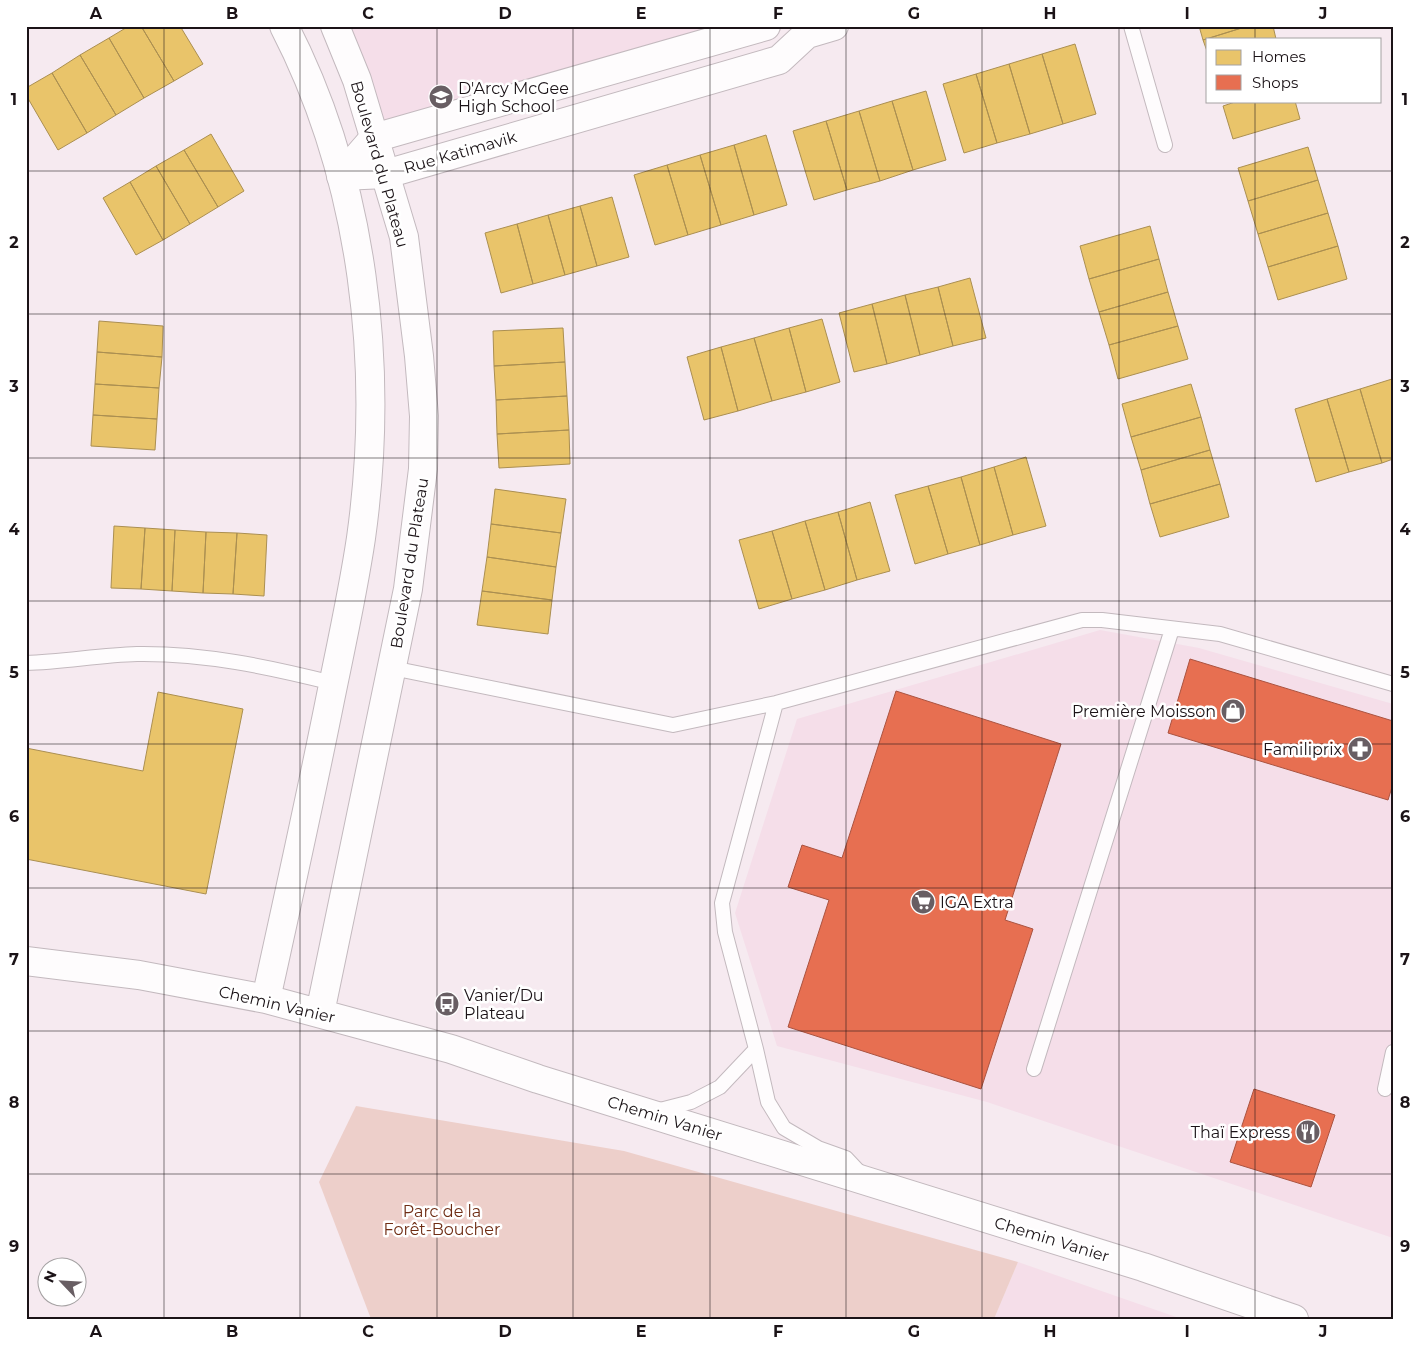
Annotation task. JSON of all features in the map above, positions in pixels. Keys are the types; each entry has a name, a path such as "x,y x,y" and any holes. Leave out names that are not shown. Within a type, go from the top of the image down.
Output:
{"main road":[{"path":"266,999 306,819 361,536 366,477 371,367 358,252 341,176 318,107 284,26"},
{"name":"Boulevard du Plateau","path":"320,1013 408,589 423,469 424,416 413,296 404,237 357,80 335,26"},
{"path":"341,176 374,138 766,26"},
{"path":"777,26 807,34"},
{"name":"Rue Katimavik","path":"341,176 386,174 779,60 807,34 834,26"},
{"name":"Chemin Vanier","path":"26,961 139,975 266,999 451,1049 648,1113 1143,1267 1294,1319"}],"lane":[{"path":"1131,26 1165,145"},
{"path":"392,668 673,726 776,703 1082,620 1220,634 1393,684"},
{"path":"1034,1069 1172,629"},
{"path":"26,664 136,654 203,656 276,669 333,683"},
{"path":"776,703 722,902 725,932 756,1048 768,1102 784,1128 818,1148 846,1158 868,1181"},
{"path":"648,1113 690,1102 720,1087 756,1048"},
{"path":"1385,1090 1393,1052"}],"shaded area":[{"name":"D'Arcy McGee High School","path":"335,26 766,26 374,138"},
{"path":"1100,630 1199,648 1393,704 1393,1238 987,1102 777,1046 735,913 797,719"},
{"path":"1018,1262 1182,1319 994,1319"}],"green space":[{"name":"Parc de la Forêt-Boucher","path":"356,1106 624,1151 1018,1262 994,1319 371,1319 319,1182"}],"building: Homes":[{"path":"129,26 141,26 174,81 144,98 109,38"},
{"path":"141,26 180,26 203,64 174,81"},
{"path":"1199,26 1248,26 1206,38 1203,40"},
{"path":"1248,26 1273,26 1276,38 1209,38"},
{"path":"109,38 144,98 116,115 80,55"},
{"path":"1075,44 1096,114 1063,124 1042,54"},
{"path":"1042,54 1063,124 1030,134 1009,64"},
{"path":"80,55 116,115 87,133 52,73"},
{"path":"1009,64 1030,134 997,143 976,74"},
{"path":"52,73 87,133 58,150 26,95 26,88"},
{"path":"976,74 997,143 964,153 943,84"},
{"path":"926,91 946,160 913,170 892,101"},
{"path":"892,101 913,170 880,181 859,111"},
{"path":"1235,102 1295,102 1300,119 1233,139 1223,106"},
{"path":"859,111 880,181 847,190 826,121"},
{"path":"826,121 847,190 814,200 793,131"},
{"path":"211,134 244,191 218,207 184,150"},
{"path":"766,135 787,205 754,215 734,145"},
{"path":"734,145 754,215 721,225 700,155"},
{"path":"1308,147 1318,180 1248,201 1238,168"},
{"path":"184,150 218,207 190,224 156,166"},
{"path":"700,155 721,225 688,235 667,165"},
{"path":"667,165 688,235 655,245 634,175"},
{"path":"156,166 190,224 163,240 130,182"},
{"path":"1318,180 1328,213 1258,234 1248,201"},
{"path":"130,182 163,240 136,255 103,198"},
{"path":"612,197 629,257 597,266 580,206"},
{"path":"580,206 597,266 565,275 548,215"},
{"path":"1328,213 1338,246 1268,267 1258,234"},
{"path":"548,215 565,275 533,284 517,224"},
{"path":"517,224 533,284 501,293 485,233"},
{"path":"1150,226 1159,259 1089,279 1080,246"},
{"path":"1338,246 1347,279 1278,300 1268,267"},
{"path":"1159,259 1168,292 1099,312 1089,279"},
{"path":"970,278 986,338 953,346 938,287"},
{"path":"938,287 953,346 920,355 905,295"},
{"path":"1168,292 1178,326 1109,345 1099,312"},
{"path":"905,295 920,355 887,364 872,304"},
{"path":"872,304 887,364 854,372 839,313"},
{"path":"822,319 840,382 806,392 789,328"},
{"path":"99,321 163,326 162,357 97,352"},
{"path":"1178,326 1188,359 1118,379 1109,345"},
{"path":"563,328 565,362 494,366 493,331"},
{"path":"789,328 806,392 772,401 754,338"},
{"path":"754,338 772,401 738,411 721,347"},
{"path":"721,347 738,411 704,420 687,357"},
{"path":"97,352 162,357 159,388 95,384"},
{"path":"565,362 567,396 496,400 494,366"},
{"path":"1392,379 1393,459 1382,463 1360,389"},
{"path":"95,384 159,388 157,419 93,415"},
{"path":"1191,384 1201,417 1131,437 1122,404"},
{"path":"1360,389 1382,463 1349,472 1327,399"},
{"path":"567,396 569,430 497,434 496,400"},
{"path":"1327,399 1349,472 1316,482 1295,409"},
{"path":"93,415 157,419 155,450 91,446"},
{"path":"1201,417 1210,450 1141,470 1131,437"},
{"path":"569,430 570,464 499,468 497,434"},
{"path":"1210,450 1220,484 1150,504 1141,470"},
{"path":"1026,457 1046,526 1013,535 994,467"},
{"path":"994,467 1013,535 980,545 961,477"},
{"path":"961,477 980,545 948,554 928,486"},
{"path":"1220,484 1229,517 1160,537 1150,504"},
{"path":"928,486 948,554 915,564 895,495"},
{"path":"495,489 566,499 561,533 491,524"},
{"path":"870,502 890,571 857,580 838,512"},
{"path":"838,512 857,580 825,590 805,521"},
{"path":"805,521 825,590 792,599 772,531"},
{"path":"491,524 561,533 556,567 487,557"},
{"path":"114,526 145,528 141,589 111,588"},
{"path":"145,528 175,530 172,591 141,589"},
{"path":"175,530 206,532 203,593 172,591"},
{"path":"772,531 792,599 759,609 739,540"},
{"path":"206,532 237,533 233,594 203,593"},
{"path":"237,533 267,535 264,596 233,594"},
{"path":"487,557 556,567 552,600 482,591"},
{"path":"482,591 552,600 548,634 477,625"},
{"path":"158,692 243,709 206,894 26,859 26,748 143,771"}],"building: Shops":[{"path":"1190,659 1393,721 1393,784 1388,800 1168,733"},
{"path":"896,691 1061,744 1005,920 1033,929 981,1089 788,1027 829,900 788,887 802,845 842,858"},
{"path":"1254,1089 1335,1115 1311,1187 1230,1162"}],"place":[{"name":"D'Arcy McGee High School","path":"441,97"},
{"name":"Première Moisson","path":"1233,711"},
{"name":"Familiprix","path":"1360,749"},
{"name":"IGA Extra","path":"923,902"},
{"name":"Vanier/Du Plateau","path":"447,1004"},
{"name":"Thaï Express","path":"1308,1132"}]}
